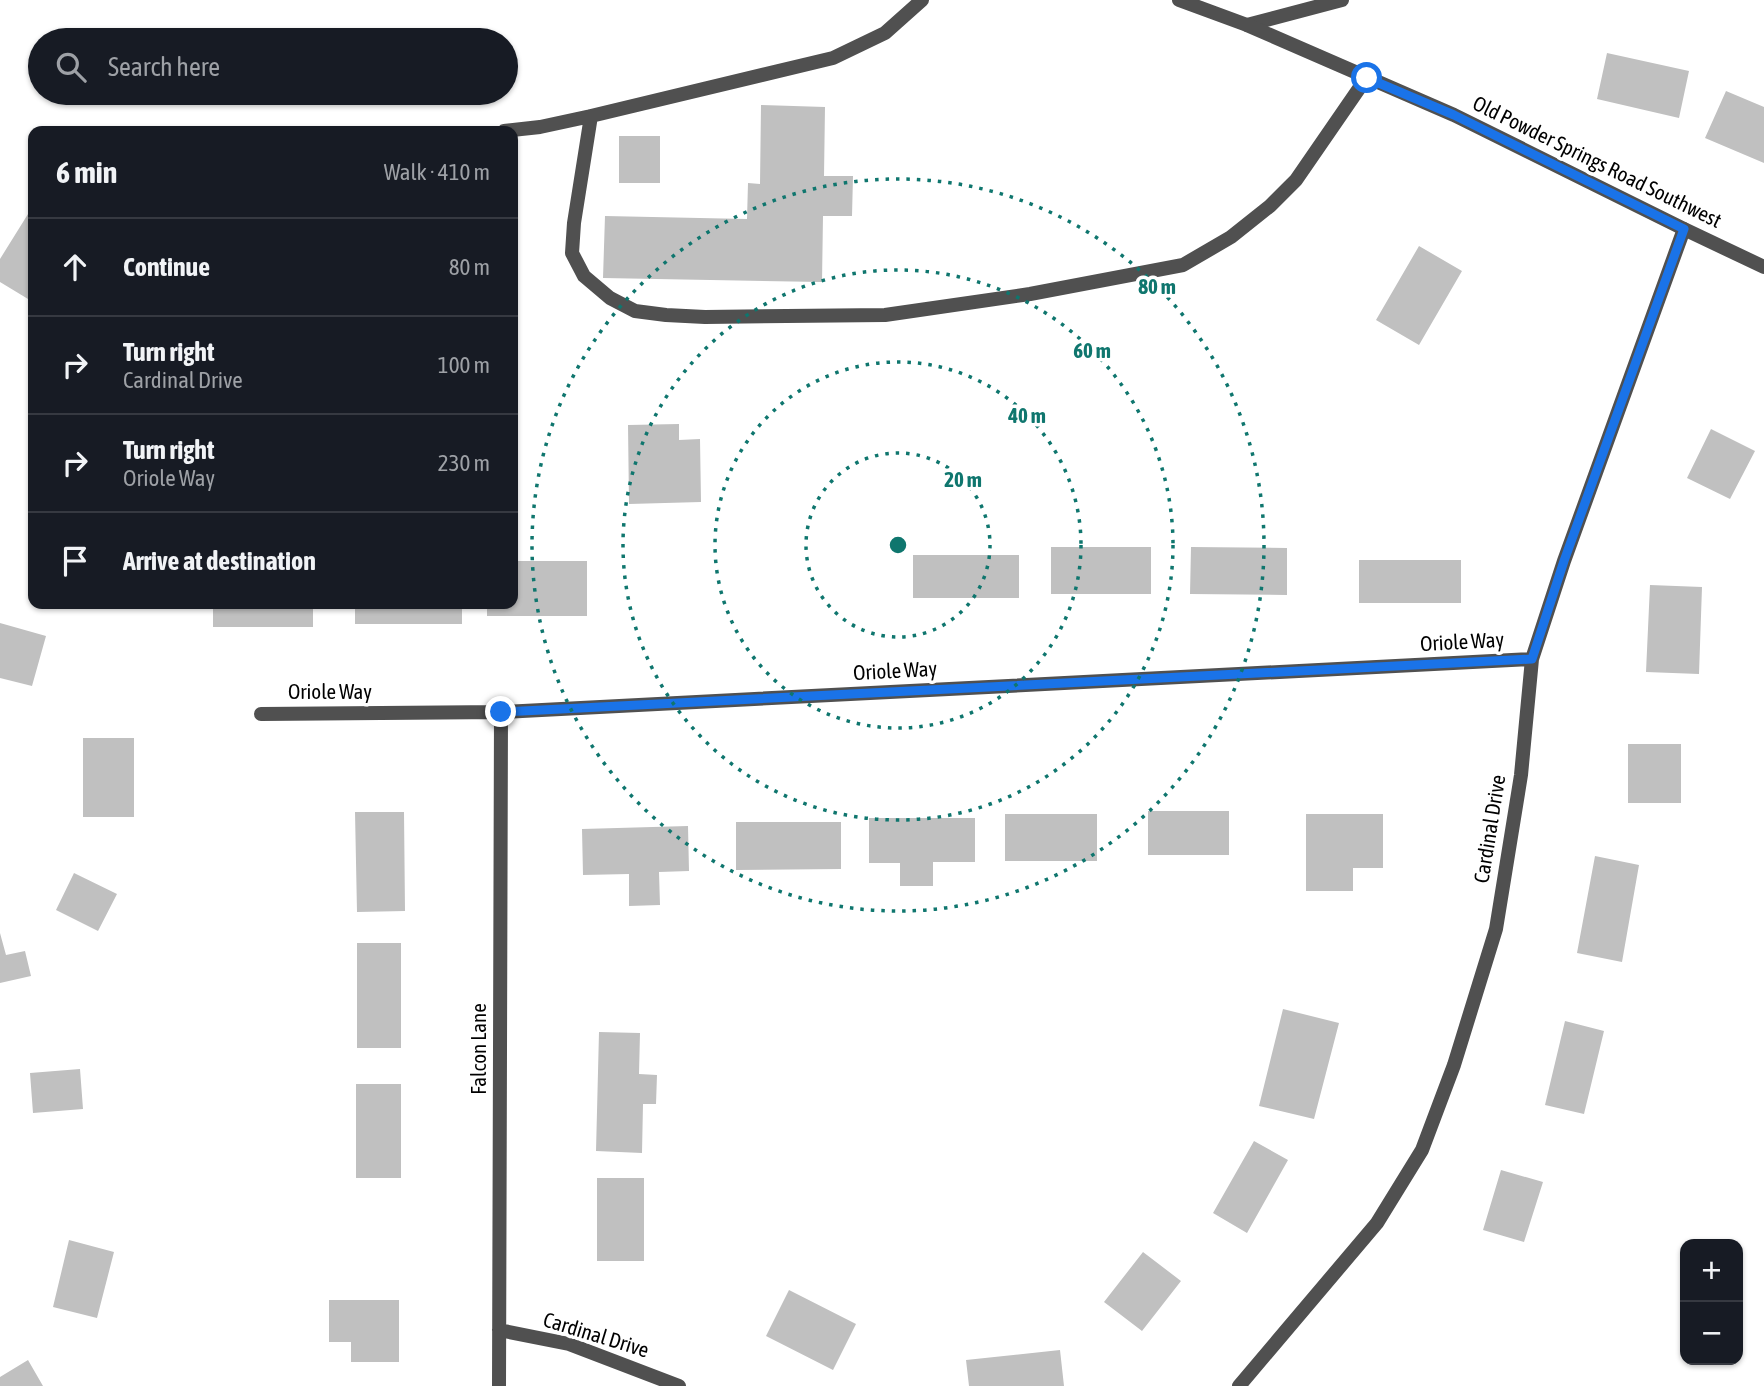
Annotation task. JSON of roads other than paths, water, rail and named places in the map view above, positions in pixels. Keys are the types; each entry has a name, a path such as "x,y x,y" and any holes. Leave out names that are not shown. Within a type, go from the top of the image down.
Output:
{"street":[{"path":"518,129 591,116 833,58 885,33 922,0"},
{"name":"Old Powder Springs Road Southwest","path":"1179,0 1247,25 1454,115 1764,267"},
{"path":"1247,25 1342,0"},
{"path":"591,116 574,223 572,253 584,276 610,298 635,310 666,315 885,315 1030,294 1183,265 1231,237 1270,206 1296,180 1367,78"},
{"name":"Cardinal Drive","path":"1238,1386 1377,1223 1422,1150 1454,1065 1496,929 1521,775 1532,659 1564,561 1684,229"},
{"name":"Oriole Way","path":"261,714 501,712 1532,659"},
{"name":"Falcon Lane","path":"499,1386 501,712"},
{"name":"Cardinal Drive","path":"499,1330 569,1344 679,1386"}]}
